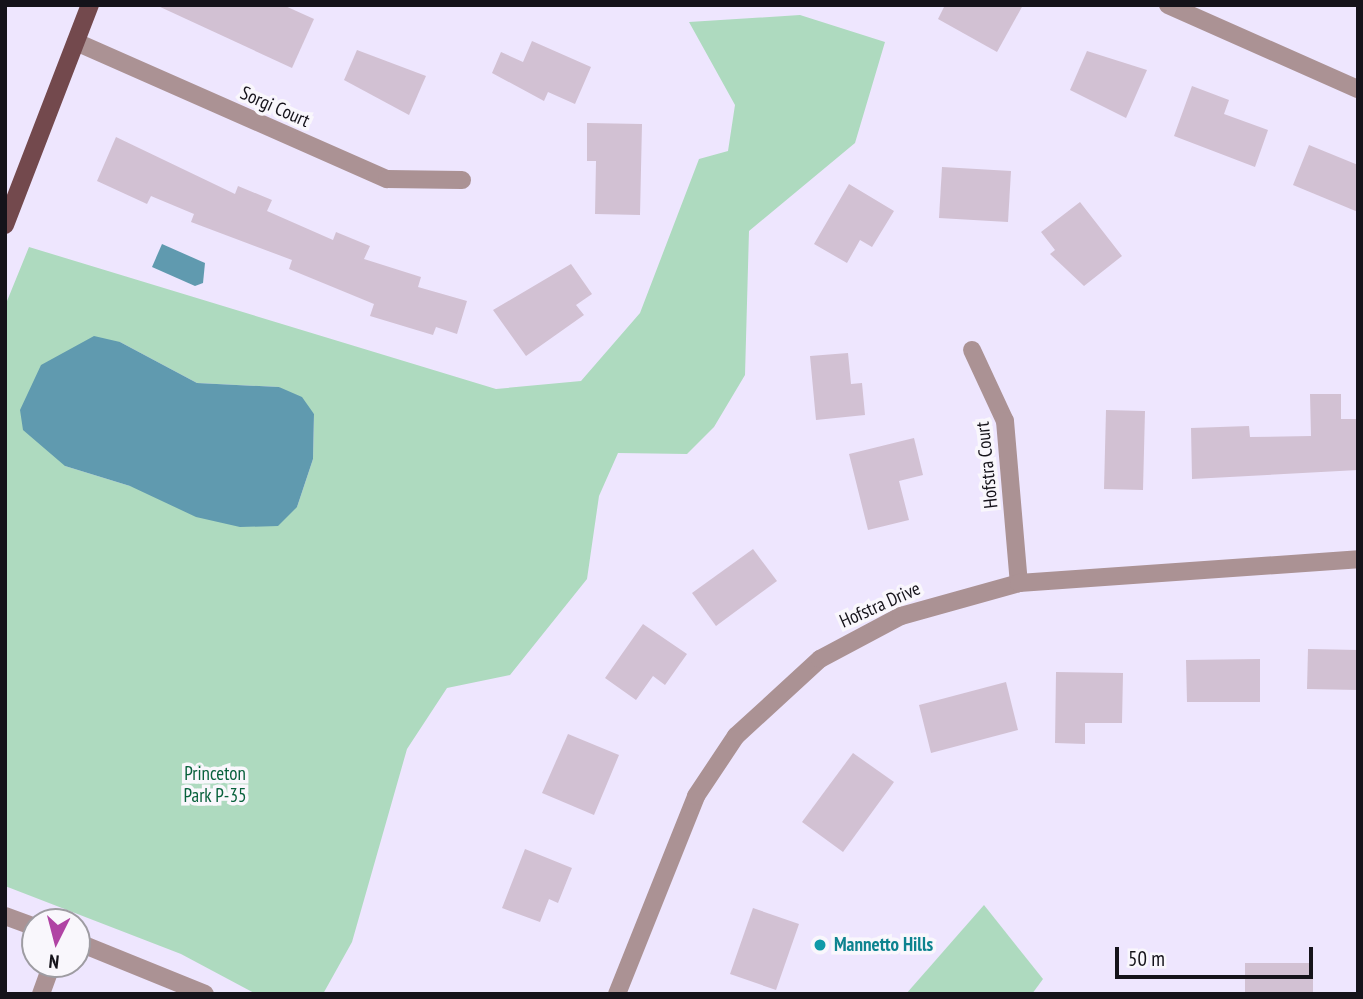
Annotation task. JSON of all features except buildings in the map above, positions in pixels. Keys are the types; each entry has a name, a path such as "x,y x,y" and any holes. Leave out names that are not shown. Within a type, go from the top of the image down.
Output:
{"main road":[{"path":"5,225 90,5"}],"street":[{"path":"1168,5 1358,89"},
{"name":"Sorgi Court","path":"76,42 387,179 462,180"},
{"name":"Hofstra Court","path":"972,350 1005,421 1019,583"},
{"name":"Hofstra Drive","path":"617,994 669,851 736,736 795,679 861,634 946,600 1019,583 1358,559"},
{"path":"91,948 205,994"}],"green space":[{"name":"Princeton Park P-35","path":"800,15 885,42 855,143 749,231 745,375 714,427 687,454 618,453 599,496 587,579 510,675 447,688 407,749 352,942 323,994 256,994 181,954 91,919 91,908 62,908 5,886 5,306 29,247 496,389 581,381 640,313 699,159 728,151 735,105 689,22","holes":["120,342 197,383 279,387 314,414 313,459 297,507 130,486 65,466"]},
{"path":"984,905 1043,979 1032,994 906,994"}],"water":[{"path":"162,244 205,263 203,283 195,286 152,267"},
{"path":"94,336 120,342 197,383 279,387 302,397 314,414 313,459 297,507 278,526 240,527 196,517 130,486 65,466 23,430 20,410 41,365"}],"place":[{"name":"Mannetto Hills","path":"820,945"}]}
